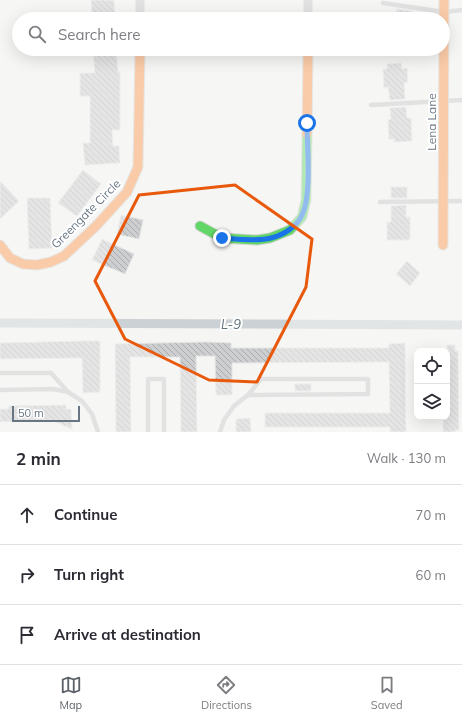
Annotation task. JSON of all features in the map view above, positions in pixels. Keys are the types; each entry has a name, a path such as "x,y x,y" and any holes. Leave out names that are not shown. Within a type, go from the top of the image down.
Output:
{"street":[{"path":"140,0 140,12"},
{"path":"308,0 308,12"},
{"name":"Lena Lane","path":"444,0 444,12"},
{"name":"Greengate Circle","path":"0,245 10,257 23,264 37,266 52,263 64,256 127,194 134,181 138,167 140,56"},
{"path":"200,226 222,238 257,240 270,238 290,230 302,217 306,200 307,182 308,56"},
{"name":"Lena Lane","path":"443,245 444,56"}],"lane":[{"path":"383,3 444,12 462,10"},
{"path":"371,105 462,100"},
{"path":"380,202 462,201"},
{"path":"0,373 51,373 68,392 82,401 92,414 98,432"},
{"path":"148,432 148,379 164,379 164,432"},
{"path":"220,432 224,420 234,406 248,395 261,379 368,379 368,394 248,395"},
{"path":"0,390 53,389 68,392"}],"highlighted area":[{"path":"235,185 312,239 306,287 257,382 209,380 125,339 95,281 139,195"}],"building":[{"path":"91,0 114,0 115,12 92,12"},
{"path":"397,9 412,11 412,12 396,12"},
{"path":"94,56 117,56 118,72 120,72 120,130 112,130 113,146 119,146 120,163 85,165 83,143 90,143 90,96 80,96 80,73 95,73"},
{"path":"401,63 402,69 407,68 408,82 404,83 405,99 390,100 388,87 384,88 383,69 387,69 387,64"},
{"path":"406,107 407,118 411,118 412,141 394,142 394,139 389,139 388,120 391,119 390,108"},
{"path":"83,170 101,184 77,216 58,203"},
{"path":"0,181 19,201 0,219"},
{"path":"391,187 407,187 407,198 391,198"},
{"path":"27,198 50,198 52,248 29,249"},
{"path":"406,205 406,217 410,217 410,240 387,240 387,222 391,222 391,206"},
{"path":"121,215 143,220 139,239 117,234"},
{"path":"102,239 134,254 125,274 92,260"},
{"path":"407,261 420,273 410,286 396,274"},
{"path":"100,341 100,392 83,393 82,358 0,359 0,343"},
{"path":"206,342 231,343 231,348 389,348 389,344 405,343 406,432 390,432 390,427 265,427 265,413 390,413 389,362 232,363 232,395 216,395 215,356 196,356 197,432 181,432 180,357 130,357 131,432 116,432 115,344"},
{"path":"447,345 455,345 455,351 458,351 459,430 455,430 455,432 443,432 443,420 450,420 450,348 447,348"},
{"path":"295,384 311,384 311,391 295,391"},
{"path":"66,405 66,409 71,409 72,429 51,420 0,422 0,409 8,409 9,406"},
{"path":"250,418 251,432 236,432 236,419"}],"waterway":[{"name":"L-9","path":"0,323 462,325"}],"traffic: fast":[{"path":"200,226 222,238 257,240 270,238 290,230 302,217 306,200 307,134"}],"traffic: slow":[{"path":"444,0 444,12"},
{"path":"0,245 10,258 23,264 37,265 51,262 64,256 96,226 127,192 138,167 140,56"},
{"path":"307,134 308,56"},
{"path":"443,245 444,56"}],"route":[{"path":"222,238 257,240 270,238 290,230 302,217 307,191 307,123"}]}
